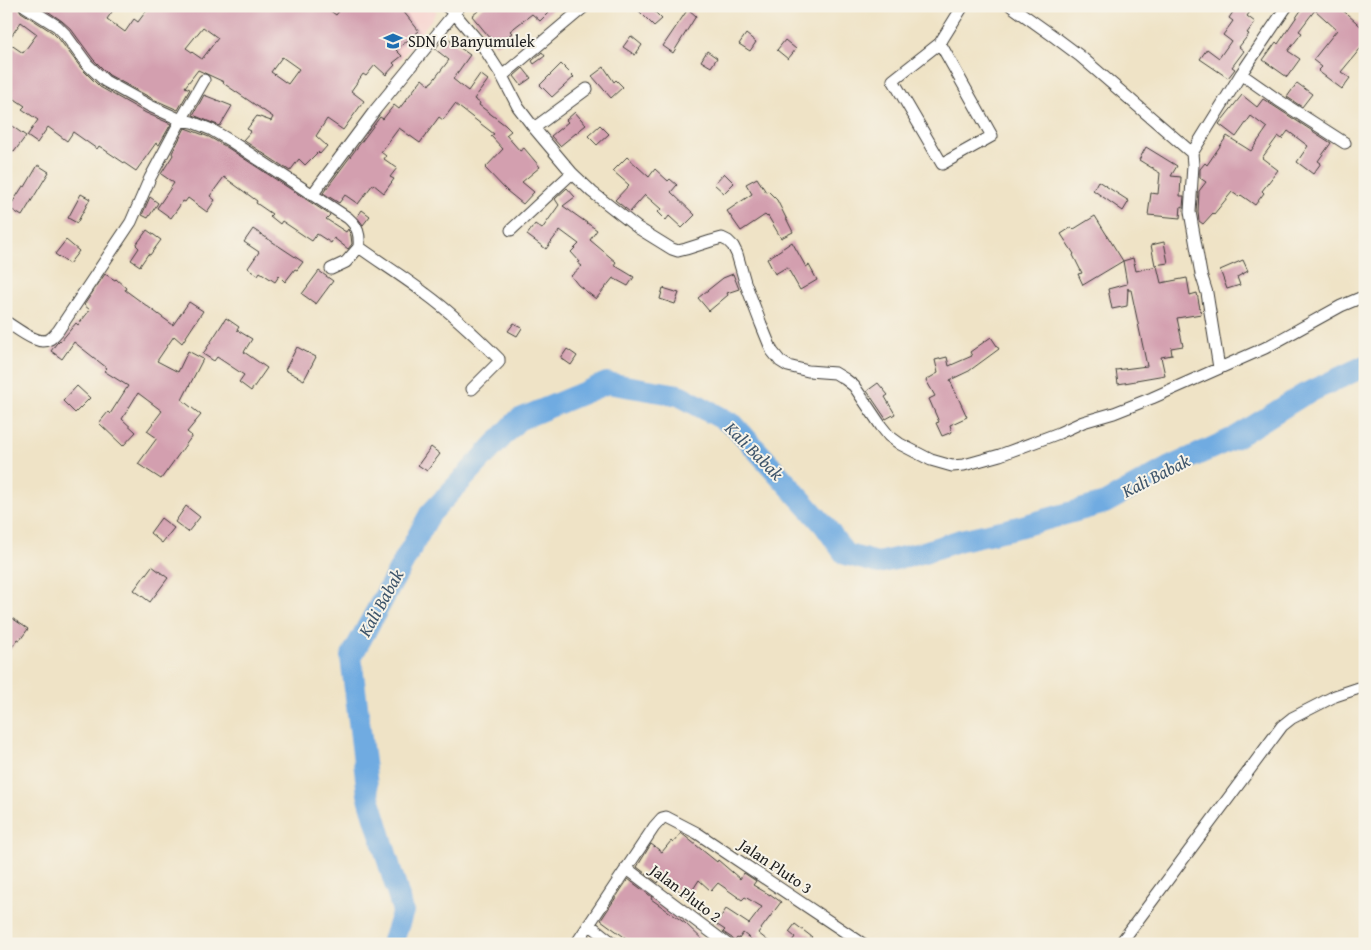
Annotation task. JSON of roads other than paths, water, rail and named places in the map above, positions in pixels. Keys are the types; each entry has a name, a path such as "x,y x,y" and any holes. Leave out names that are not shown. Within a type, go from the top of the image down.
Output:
{"street":[{"path":"25,6 57,26 87,64 105,81 150,106 181,120 212,130 348,218 354,224 360,236 359,247 346,262 331,268"},
{"path":"940,42 992,136 942,164 892,80 940,42 963,6"},
{"path":"1011,6 1080,56 1192,153"},
{"path":"1220,368 1190,212 1192,153 1241,74 1287,6"},
{"path":"502,76 584,7"},
{"path":"312,195 454,9 484,48 502,76 518,107 572,173 592,192 638,228 672,249 678,251 722,238 728,241 737,254 745,282 772,351 780,361 788,366 808,371 835,373 845,378 854,386 889,436 931,460 952,466 980,461 1152,398 1265,348 1341,306 1360,298 1365,298"},
{"path":"1241,74 1346,143"},
{"path":"6,322 36,341 50,339 58,330 131,222 150,178 204,80"},
{"path":"534,128 587,89"},
{"path":"511,230 572,173"},
{"path":"359,247 427,294 464,324 499,359 499,362 472,389"},
{"path":"1120,944 1282,726 1292,718 1335,696 1365,686"},
{"name":"Jalan Pluto 3","path":"626,868 654,827 666,816 697,833 863,944"},
{"path":"576,944 626,868"},
{"name":"Jalan Pluto 2","path":"626,868 727,944"},
{"path":"589,924 614,944"}],"waterway":[{"name":"Kali Babak","path":"392,944 403,911 368,794 351,657 430,514 518,420 607,383 679,395 734,425 825,526 845,554 878,563 1105,503 1168,468 1236,437 1303,395 1365,366"}],"place":[{"name":"SDN 6 Banyumulek","path":"393,41"}]}
